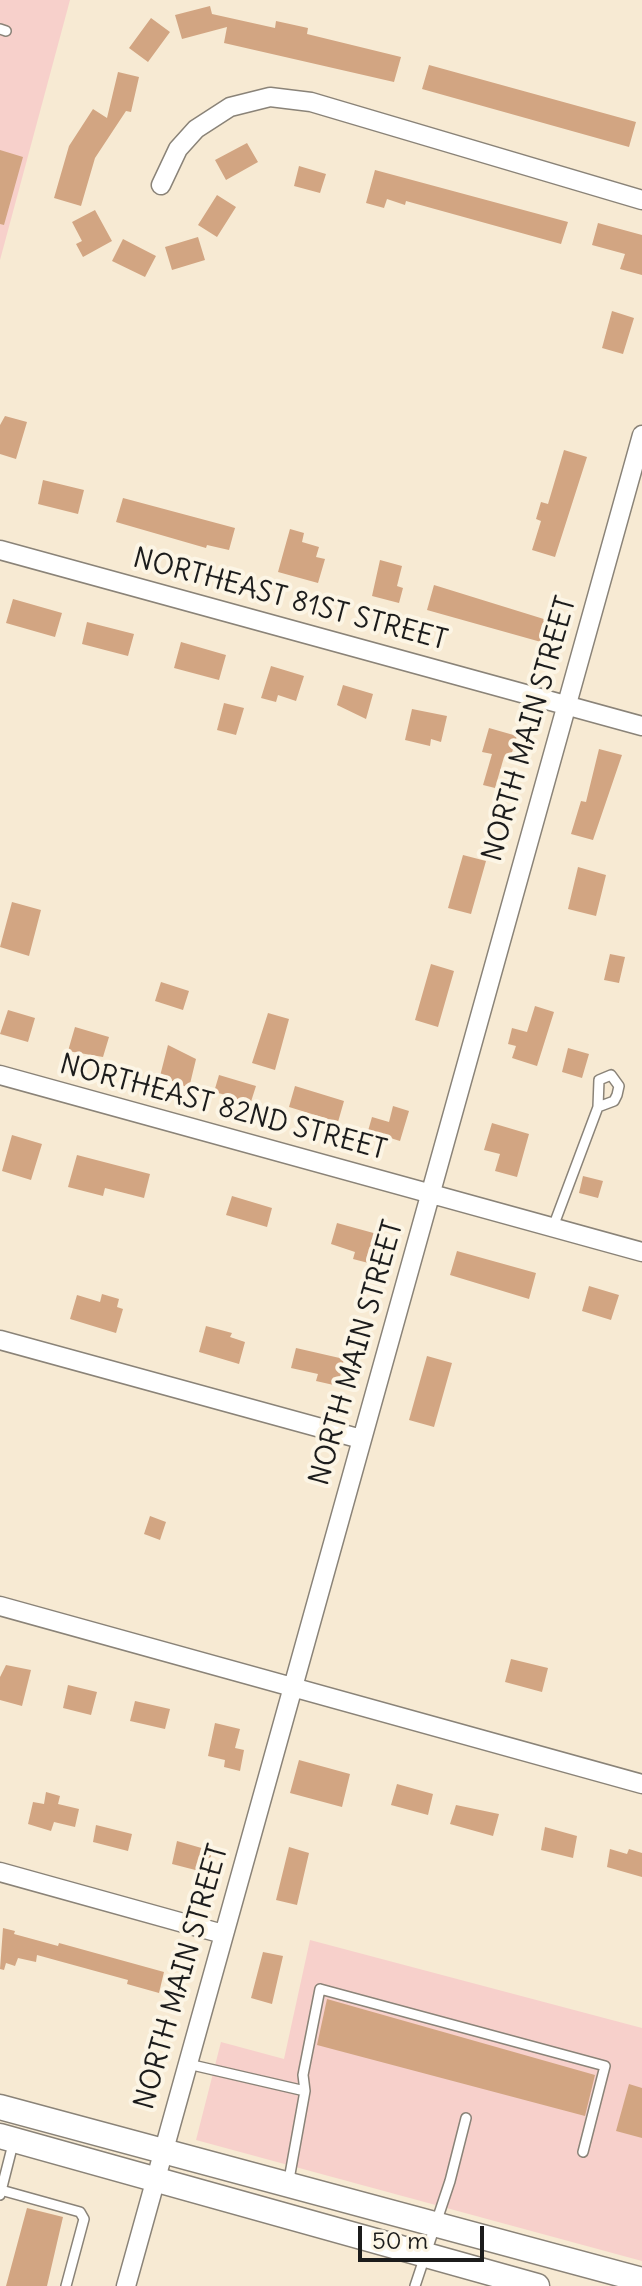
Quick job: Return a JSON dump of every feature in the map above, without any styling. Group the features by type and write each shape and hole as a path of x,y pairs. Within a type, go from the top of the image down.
{"main road":[{"path":"0,2107 642,2280"},
{"path":"7,2138 537,2286"}],"street":[{"path":"161,185 170,161 196,129 230,107 270,97 311,102 642,200"},
{"name":"NORTH MAIN STREET","path":"126,2286 642,435"},
{"name":"NORTHEAST 81ST STREET","path":"0,550 642,726"},
{"name":"NORTHEAST 82ND STREET","path":"0,1075 642,1252"},
{"path":"0,1340 361,1439"},
{"path":"0,1606 642,1784"},
{"path":"0,1872 223,1934"}],"lane":[{"path":"553,1227 598,1107"},
{"path":"288,2185 305,2091 303,2075 320,1989 605,2066 583,2152"},
{"path":"187,2063 305,2091"},
{"path":"415,2286 423,2254 450,2181 466,2118"},
{"path":"7,2138 1,2193 80,2212 84,2219 66,2286"}],"shaded area":[{"path":"0,0 70,0 0,260"},
{"path":"310,1940 642,2028 642,2261 196,2140 221,2042 284,2059"}],"building":[{"path":"210,6 212,14 275,28 276,21 308,28 307,34 401,57 394,82 224,43 227,27 182,39 175,15"},
{"path":"151,18 170,32 148,62 129,48"},
{"path":"429,65 636,122 629,147 422,89"},
{"path":"118,72 139,77 131,112 126,111 95,158 81,206 54,198 69,146 93,109 107,118"},
{"path":"247,143 258,162 226,180 215,160"},
{"path":"0,150 23,157 4,225 0,224"},
{"path":"299,166 326,174 320,193 294,186"},
{"path":"375,170 568,222 561,244 406,201 405,205 387,199 384,208 366,203"},
{"path":"217,195 236,207 217,237 198,225"},
{"path":"95,210 112,241 83,257 76,244 82,241 72,222"},
{"path":"598,223 642,235 642,275 620,269 625,254 592,245"},
{"path":"198,237 205,260 172,270 165,247"},
{"path":"123,239 156,256 145,277 112,261"},
{"path":"612,311 634,318 623,354 602,348"},
{"path":"5,416 27,422 16,459 0,454 0,425"},
{"path":"564,450 587,457 555,557 532,550 541,521 536,519 541,502 548,504"},
{"path":"43,480 84,490 78,514 38,504"},
{"path":"123,498 235,528 229,550 207,545 206,548 116,522"},
{"path":"290,529 304,533 302,542 319,547 316,557 325,559 318,583 278,572"},
{"path":"380,560 402,566 397,586 403,588 399,603 372,596"},
{"path":"434,585 547,620 541,642 427,610"},
{"path":"13,599 62,613 55,637 6,623"},
{"path":"87,622 134,634 128,656 82,644"},
{"path":"181,642 226,655 219,680 174,668"},
{"path":"271,666 304,676 296,701 278,695 276,702 261,698"},
{"path":"343,685 373,694 366,719 337,705"},
{"path":"224,703 244,708 236,735 217,730"},
{"path":"412,709 447,716 441,742 431,739 430,746 405,740"},
{"path":"489,728 517,736 510,759 504,757 495,788 483,785 492,754 482,752"},
{"path":"599,749 622,755 593,840 571,834 581,801 586,802"},
{"path":"463,855 486,861 471,914 448,908"},
{"path":"578,867 606,875 596,916 568,909"},
{"path":"12,902 41,910 29,956 0,947"},
{"path":"610,954 625,957 619,983 604,980"},
{"path":"431,964 454,971 438,1027 415,1020"},
{"path":"161,982 189,991 183,1010 155,1001"},
{"path":"535,1006 554,1012 537,1066 512,1058 516,1046 508,1044 512,1028 527,1032"},
{"path":"8,1010 35,1018 28,1042 0,1034"},
{"path":"268,1013 289,1019 275,1070 252,1063"},
{"path":"75,1027 109,1037 103,1057 68,1051"},
{"path":"168,1045 196,1059 189,1088 160,1076"},
{"path":"568,1048 589,1054 582,1078 562,1072"},
{"path":"219,1075 256,1086 248,1111 223,1103 226,1095 214,1092"},
{"path":"295,1086 344,1101 338,1122 289,1107"},
{"path":"393,1106 409,1111 400,1141 368,1131 372,1117 389,1122"},
{"path":"492,1123 529,1134 517,1177 495,1171 500,1154 484,1150"},
{"path":"12,1135 42,1144 31,1180 2,1171"},
{"path":"77,1155 150,1174 144,1198 105,1188 103,1196 68,1187"},
{"path":"583,1176 603,1181 598,1198 579,1193"},
{"path":"232,1196 272,1208 267,1227 226,1215"},
{"path":"337,1223 388,1237 380,1266 353,1259 355,1252 331,1244"},
{"path":"457,1251 536,1273 529,1299 450,1275"},
{"path":"589,1286 619,1295 611,1320 582,1311"},
{"path":"102,1294 119,1299 117,1307 123,1309 116,1333 70,1319 77,1295 100,1302"},
{"path":"206,1326 232,1333 230,1337 245,1342 239,1364 199,1352"},
{"path":"296,1348 344,1359 338,1386 316,1381 318,1374 291,1368"},
{"path":"427,1356 452,1363 434,1427 409,1420"},
{"path":"150,1516 166,1522 160,1540 144,1534"},
{"path":"511,1659 548,1668 542,1692 505,1682"},
{"path":"6,1665 31,1670 22,1706 0,1700 0,1677"},
{"path":"68,1685 97,1692 91,1715 63,1708"},
{"path":"135,1701 170,1709 165,1729 130,1721"},
{"path":"215,1723 240,1729 235,1748 244,1750 240,1771 224,1767 225,1760 208,1756"},
{"path":"299,1760 350,1774 342,1807 290,1793"},
{"path":"397,1784 433,1794 428,1815 391,1805"},
{"path":"46,1792 60,1796 58,1804 79,1809 75,1827 54,1822 51,1831 28,1824 33,1802 44,1804"},
{"path":"456,1805 499,1814 493,1836 450,1824"},
{"path":"96,1825 132,1834 128,1851 93,1842"},
{"path":"545,1827 577,1836 573,1858 541,1850"},
{"path":"177,1841 212,1851 207,1873 172,1864"},
{"path":"289,1847 309,1853 297,1905 276,1900"},
{"path":"610,1849 627,1854 629,1849 642,1853 642,1877 607,1867"},
{"path":"3,1928 15,1931 14,1934 164,1972 159,1993 127,1984 128,1980 37,1955 36,1962 18,1958 15,1966 6,1963 4,1970 0,1969"},
{"path":"263,1952 283,1956 272,2004 251,1998"},
{"path":"327,1999 595,2075 585,2116 317,2045"},
{"path":"629,2084 642,2088 642,2138 616,2131"},
{"path":"27,2208 63,2217 47,2286 6,2286"}]}
